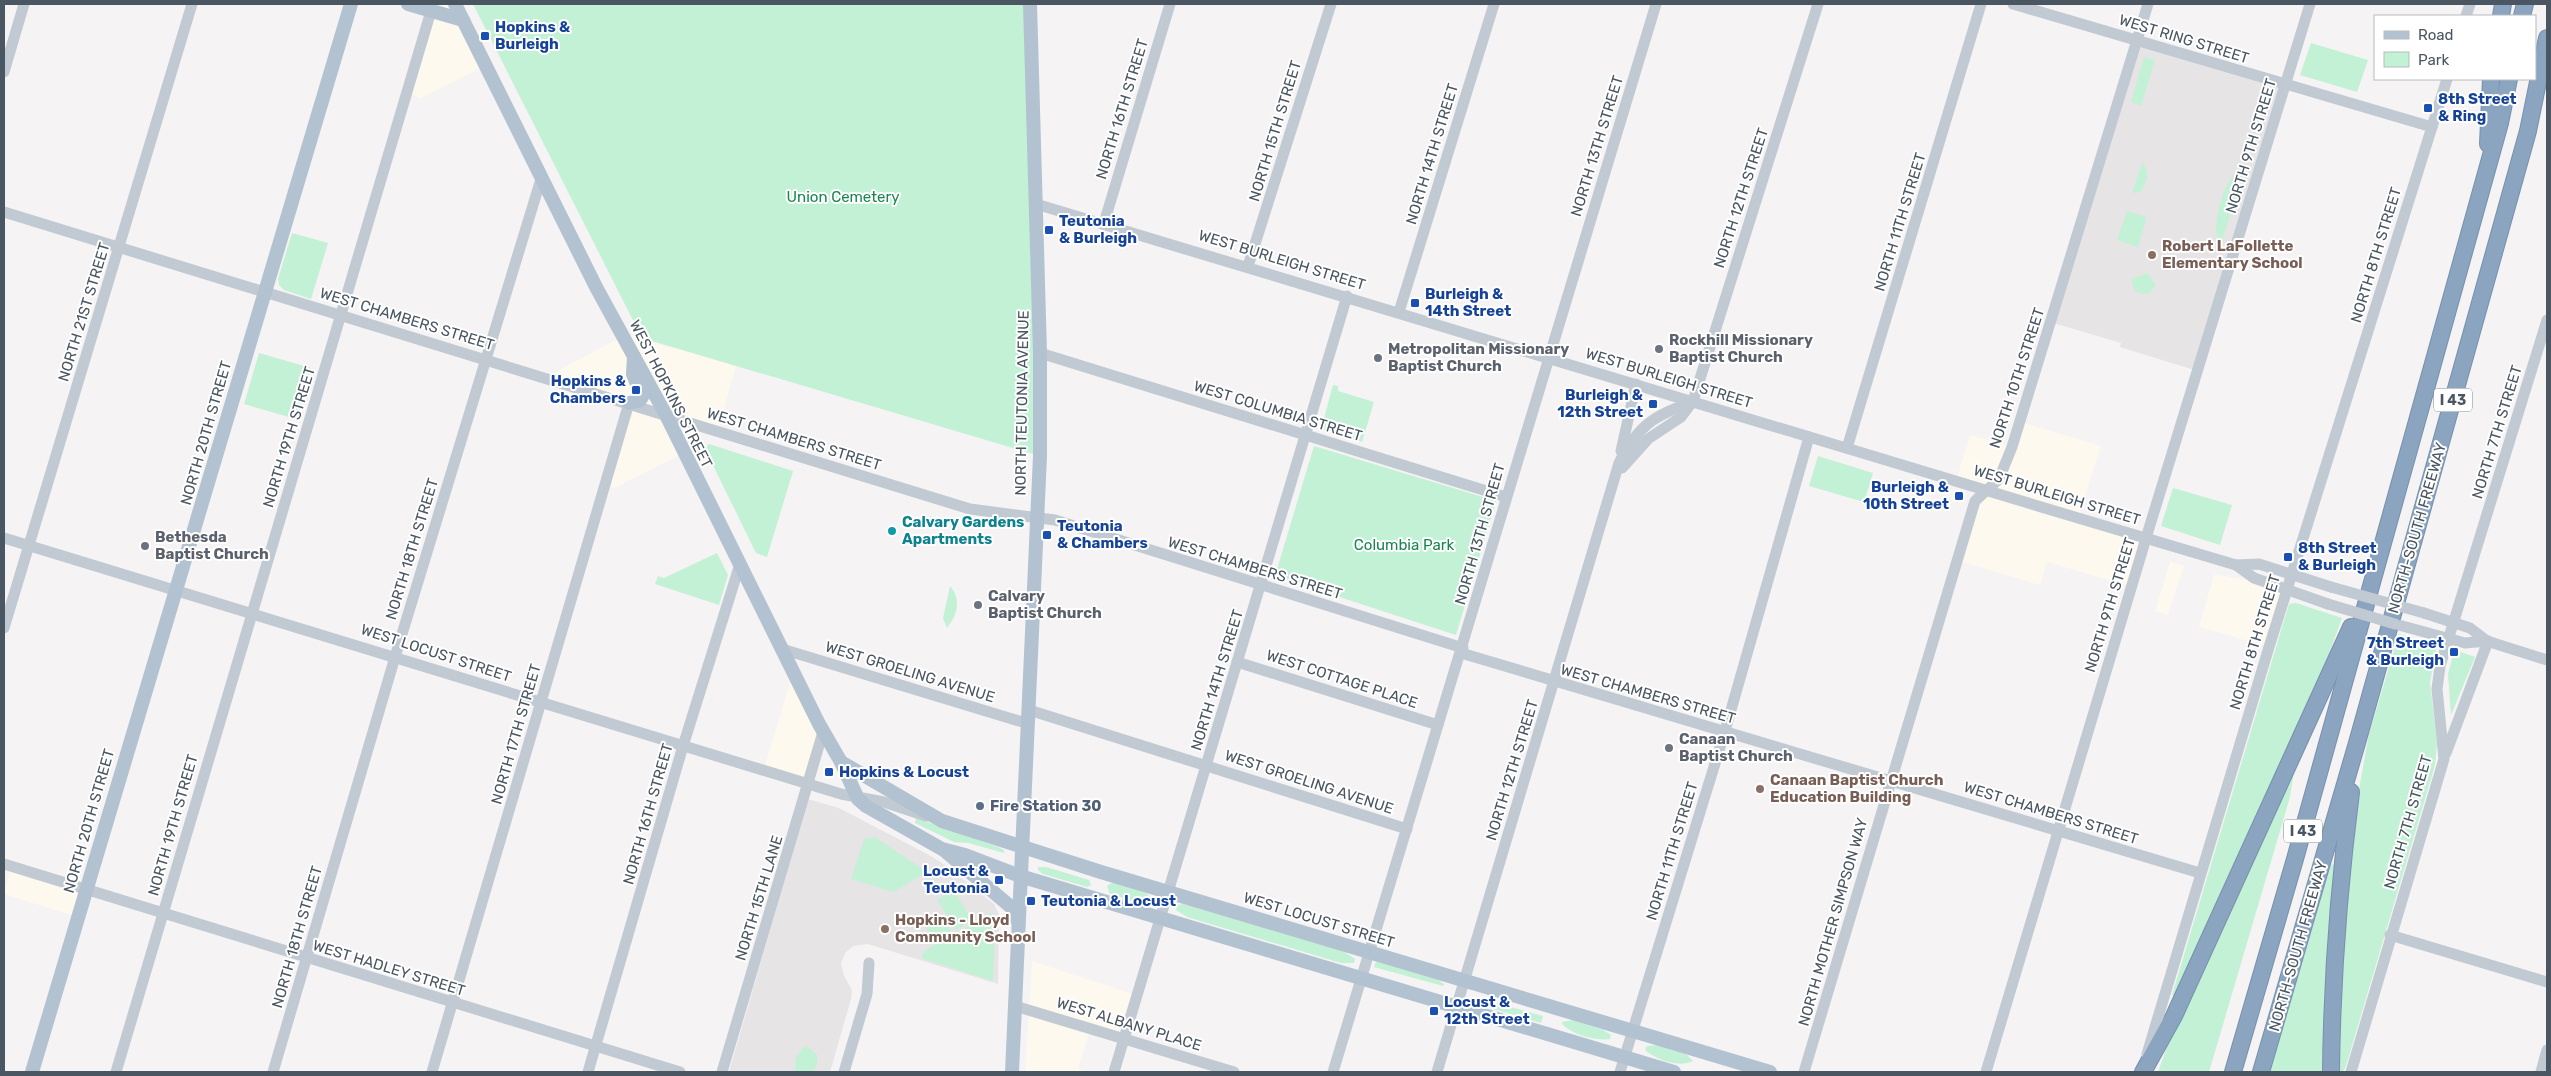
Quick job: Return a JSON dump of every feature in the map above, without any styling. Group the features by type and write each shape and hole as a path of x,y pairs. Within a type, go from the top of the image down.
{"highway":[{"name":"NORTH-SOUTH FREEWAY","path":"2260,1072 2357,743 2528,131 2547,38"},
{"path":"2487,164 2492,80"},
{"name":"NORTH-SOUTH FREEWAY","path":"2233,1072 2295,859 2487,164 2500,123 2509,80"},
{"path":"2142,1072 2174,1016 2316,700 2369,589"},
{"path":"2331,1072 2332,1002 2342,866 2357,743"}],"main road":[{"name":"NORTH 20TH STREET","path":"32,1072 174,590 351,4"},
{"path":"408,4 463,20"},
{"name":"WEST HOPKINS STREET","path":"455,4 541,179 666,415 858,799"},
{"name":"NORTH TEUTONIA AVENUE","path":"1012,1072 1021,847 1030,710 1036,517 1040,456 1040,353 1030,4"},
{"path":"629,403 639,401 642,396 633,374 634,356"},
{"path":"841,762 935,819"},
{"name":"WEST LOCUST STREET","path":"858,799 866,806 942,849 965,854 1020,876 1360,980 1457,1006 1674,1072"},
{"name":"WEST LOCUST STREET","path":"935,819 1168,892 1770,1072"},
{"path":"942,849 1011,907 1018,923"}],"street":[{"path":"4,72 24,4"},
{"name":"NORTH 21ST STREET","path":"4,628 192,4"},
{"name":"NORTH 16TH STREET","path":"1104,222 1170,4"},
{"name":"NORTH 15TH STREET","path":"1248,266 1331,4"},
{"name":"NORTH 14TH STREET","path":"1399,312 1494,4"},
{"name":"NORTH 13TH STREET","path":"1333,1072 1368,952 1462,651 1506,497 1656,4"},
{"name":"NORTH 12TH STREET","path":"1616,475 1648,439 1681,417 1693,402 1818,4"},
{"name":"NORTH 11TH STREET","path":"1847,448 1981,4"},
{"name":"WEST RING STREET","path":"2013,4 2432,127"},
{"name":"NORTH 10TH STREET","path":"1890,780 1975,501 1999,480 2012,447 2148,4"},
{"name":"NORTH 9TH STREET","path":"1986,1072 2146,538 2310,4"},
{"name":"NORTH 19TH STREET","path":"116,1072 431,11"},
{"name":"NORTH 8TH STREET","path":"2142,1072 2286,590 2447,80"},
{"name":"NORTH 18TH STREET","path":"273,1072 395,657 541,179"},
{"name":"WEST BURLEIGH STREET","path":"1036,204 1104,222 2236,565 2254,578 2328,604 2465,644 2487,641"},
{"name":"WEST CHAMBERS STREET","path":"4,212 342,314 970,509 1055,520 1261,585 1554,682 2200,873"},
{"name":"NORTH 14TH STREET","path":"1114,1072 1347,296"},
{"name":"NORTH 7TH STREET","path":"2351,1072 2390,935 2444,759 2437,679 2447,639 2547,320"},
{"name":"WEST COLUMBIA STREET","path":"1040,353 1506,497"},
{"path":"1619,462 1636,384"},
{"name":"NORTH 12TH STREET","path":"1437,1072 1619,462 1628,444 1646,424 1662,414 1693,402"},
{"name":"NORTH 17TH STREET","path":"432,1072 629,403"},
{"name":"NORTH 11TH STREET","path":"1620,1072 1724,731 1809,437"},
{"name":"WEST LOCUST STREET","path":"4,538 252,612 809,785 858,799 884,802 935,819"},
{"name":"NORTH 16TH STREET","path":"588,1072 683,746 740,564"},
{"name":"WEST BURLEIGH STREET","path":"2236,565 2259,564 2424,613 2470,628 2487,641 2547,660"},
{"path":"2444,759 2487,641"},
{"name":"WEST GROELING AVENUE","path":"782,648 1029,724"},
{"name":"WEST COTTAGE PLACE","path":"1237,662 1438,725"},
{"name":"WEST GROELING AVENUE","path":"1030,710 1407,828"},
{"name":"NORTH 15TH LANE","path":"722,1072 824,732"},
{"name":"NORTH MOTHER SIMPSON WAY","path":"1804,1072 1890,780"},
{"name":"WEST HADLEY STREET","path":"4,864 680,1072"},
{"path":"2390,935 2547,982"},
{"path":"844,1072 867,994 869,963"},
{"name":"WEST ALBANY PLACE","path":"1015,1006 1234,1072"},
{"path":"2541,1072 2547,1050"}],"shaded area":[{"path":"408,4 455,4 485,66 419,99 408,91 431,11"},
{"name":"Robert LaFollette Elementary School","path":"2137,41 2285,85 2198,371 2120,347 2121,343 2050,322"},
{"path":"621,333 736,366 718,431 666,415 684,453 613,489 606,477 629,403 558,381 559,370 623,336"},
{"path":"2020,422 2101,446 2078,518 2135,535 2138,545 2132,587 2047,562 2040,585 1957,560 1975,501 1987,491 1956,481 1970,435 2012,447"},
{"path":"2170,561 2184,566 2168,615 2155,611"},
{"path":"2214,574 2270,584 2286,590 2269,647 2199,627"},
{"path":"793,673 823,732 809,785 763,771"},
{"name":"Hopkins - Lloyd Community School","path":"808,799 839,808 929,855 945,865 994,904 999,915 998,984 868,944 853,946 845,953 841,964 844,976 852,990 830,1072 729,1072"},
{"path":"11,867 86,890 78,917 4,894"},
{"path":"1032,961 1136,995 1123,1037 1091,1028 1078,1069 1089,1072 1025,1072"}],"green space":[{"name":"Union Cemetery","path":"473,4 1030,4 1040,456 642,338"},
{"path":"2311,43 2368,60 2357,92 2300,75"},
{"path":"2144,57 2155,60 2141,106 2131,102"},
{"path":"2142,163 2147,173 2145,185 2140,192 2132,193"},
{"path":"2240,169 2243,170 2222,241 2216,234 2219,208 2229,181"},
{"path":"2127,211 2147,217 2138,247 2117,240"},
{"path":"292,233 328,243 311,299 284,290 279,285 278,279"},
{"path":"2147,273 2156,285 2149,294 2138,293 2134,289 2132,278"},
{"path":"259,353 311,368 296,419 244,404"},
{"path":"1333,385 1338,386 1338,391 1374,402 1362,442 1321,429"},
{"path":"709,444 793,471 767,557 756,553 705,449"},
{"name":"Columbia Park","path":"1314,446 1496,501 1456,635 1275,576"},
{"path":"1818,456 1873,473 1864,502 1809,486"},
{"path":"2173,488 2232,505 2220,545 2161,526"},
{"path":"717,553 728,575 719,605 655,584 658,576 664,578"},
{"path":"950,586 956,597 957,607 956,613 947,628 943,618"},
{"path":"2296,603 2342,618 2321,676 2176,996 2172,995 2289,604"},
{"path":"2399,634 2437,646 2430,682 2437,744 2435,765 2346,1066 2343,1072 2336,1072 2350,839 2369,734"},
{"path":"2458,651 2475,657 2451,715 2448,674 2453,655 2456,656"},
{"path":"2295,764 2290,797 2209,1072 2158,1072 2169,1041"},
{"path":"916,818 998,847 1004,850 1004,853 968,843 954,842 915,823"},
{"path":"875,837 927,872 893,892 851,879 864,839"},
{"path":"2331,864 2334,865 2326,978 2323,1072 2270,1072"},
{"path":"1038,867 1046,867 1089,880 1091,885 1087,887 1043,874 1038,870"},
{"path":"1113,882 1146,893 1150,897 1149,902 1136,902 1110,894 1107,886"},
{"path":"953,890 972,920 956,930 937,900"},
{"path":"1183,904 1343,951 1355,959 1354,963 1341,963 1187,917 1176,910 1177,905"},
{"path":"991,913 995,920 993,981 921,958 924,951"},
{"path":"942,916 952,933 935,943 925,926"},
{"path":"1376,961 1438,980 1444,984 1443,986 1374,967"},
{"path":"1478,998 1543,1016 1541,1023 1483,1006 1477,1002"},
{"path":"1573,1020 1603,1030 1611,1035 1610,1039 1584,1036 1562,1024 1562,1022"},
{"path":"1657,1045 1686,1054 1693,1061 1681,1064 1668,1062 1655,1057 1645,1050 1647,1046"},
{"path":"805,1046 817,1054 817,1065 813,1072 795,1072 796,1057"}],"place":[{"name":"Hopkins & Burleigh","path":"485,36"},
{"name":"8th Street & Ring","path":"2428,108"},
{"name":"Teutonia & Burleigh","path":"1049,230"},
{"name":"Robert LaFollette Elementary School","path":"2152,255"},
{"name":"Burleigh & 14th Street","path":"1415,303"},
{"name":"Rockhill Missionary Baptist Church","path":"1659,349"},
{"name":"Metropolitan Missionary Baptist Church","path":"1378,358"},
{"name":"Hopkins & Chambers","path":"636,390"},
{"name":"Burleigh & 12th Street","path":"1653,404"},
{"name":"Burleigh & 10th Street","path":"1959,496"},
{"name":"Calvary Gardens Apartments","path":"892,531"},
{"name":"Teutonia & Chambers","path":"1047,535"},
{"name":"Bethesda Baptist Church","path":"145,546"},
{"name":"8th Street & Burleigh","path":"2288,557"},
{"name":"Calvary Baptist Church","path":"978,605"},
{"name":"7th Street & Burleigh","path":"2454,652"},
{"name":"Canaan Baptist Church","path":"1669,748"},
{"name":"Hopkins & Locust","path":"829,772"},
{"name":"Canaan Baptist Church Education Building","path":"1760,789"},
{"name":"Fire Station 30","path":"980,806"},
{"name":"Locust & Teutonia","path":"999,880"},
{"name":"Teutonia & Locust","path":"1031,901"},
{"name":"Hopkins - Lloyd Community School","path":"885,929"},
{"name":"Locust & 12th Street","path":"1434,1011"}]}
